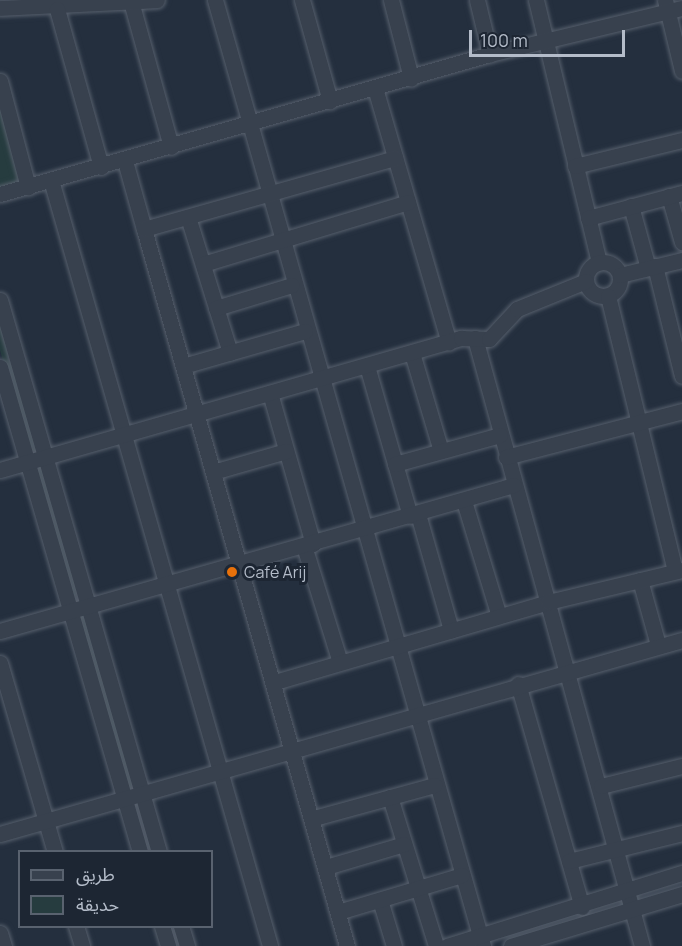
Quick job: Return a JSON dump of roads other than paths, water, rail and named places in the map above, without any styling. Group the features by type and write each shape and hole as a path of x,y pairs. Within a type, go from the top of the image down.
{"street":[{"path":"0,8 57,9 132,5 157,0"},
{"path":"215,0 279,241 481,941"},
{"path":"302,0 330,101"},
{"path":"390,0 411,78"},
{"path":"477,0 490,54"},
{"path":"0,470 449,342 493,337 523,306 586,281 599,263 536,0"},
{"path":"132,5 171,147"},
{"path":"0,194 125,161 490,54 672,7 682,71"},
{"path":"57,9 101,167"},
{"path":"0,81 28,187"},
{"path":"375,88 449,342"},
{"path":"575,166 682,140"},
{"path":"144,229 395,158"},
{"path":"125,161 314,818 347,946"},
{"path":"51,180 270,946"},
{"path":"588,218 676,194 682,242"},
{"path":"203,264 408,202"},
{"path":"631,206 652,267 682,376"},
{"path":"188,217 230,353"},
{"path":"620,275 682,260"},
{"path":"599,263 609,263 620,275"},
{"path":"586,281 593,293 608,296 617,290 620,275"},
{"path":"216,308 292,285"},
{"path":"274,682 548,602 678,571 637,422 608,296"},
{"path":"0,300 158,850"},
{"path":"183,366 305,331"},
{"path":"475,338 514,485 619,847 633,899 642,946"},
{"path":"412,353 441,451"},
{"path":"367,366 395,464 451,630"},
{"path":"0,367 139,850"},
{"path":"270,393 340,662"},
{"path":"506,456 682,411"},
{"path":"395,464 500,435"},
{"path":"213,472 286,451"},
{"path":"0,631 363,530 514,485"},
{"path":"464,501 499,616"},
{"path":"640,580 658,645"},
{"path":"0,834 415,712 682,640"},
{"path":"0,663 54,850"},
{"path":"518,684 582,906"},
{"path":"601,786 682,766"},
{"path":"314,818 435,785"},
{"path":"390,797 436,946"},
{"path":"569,861 682,833"},
{"path":"326,867 404,844"},
{"path":"511,946 633,899 682,873"},
{"path":"338,912 462,875"},
{"path":"447,946 481,941 582,906 682,894"},
{"path":"380,900 394,946"},
{"path":"76,928 82,946"},
{"path":"162,928 168,946"},
{"path":"181,928 187,946"},
{"path":"0,933 4,946"}],"place":[{"name":"Café Arij","path":"232,572"}]}
